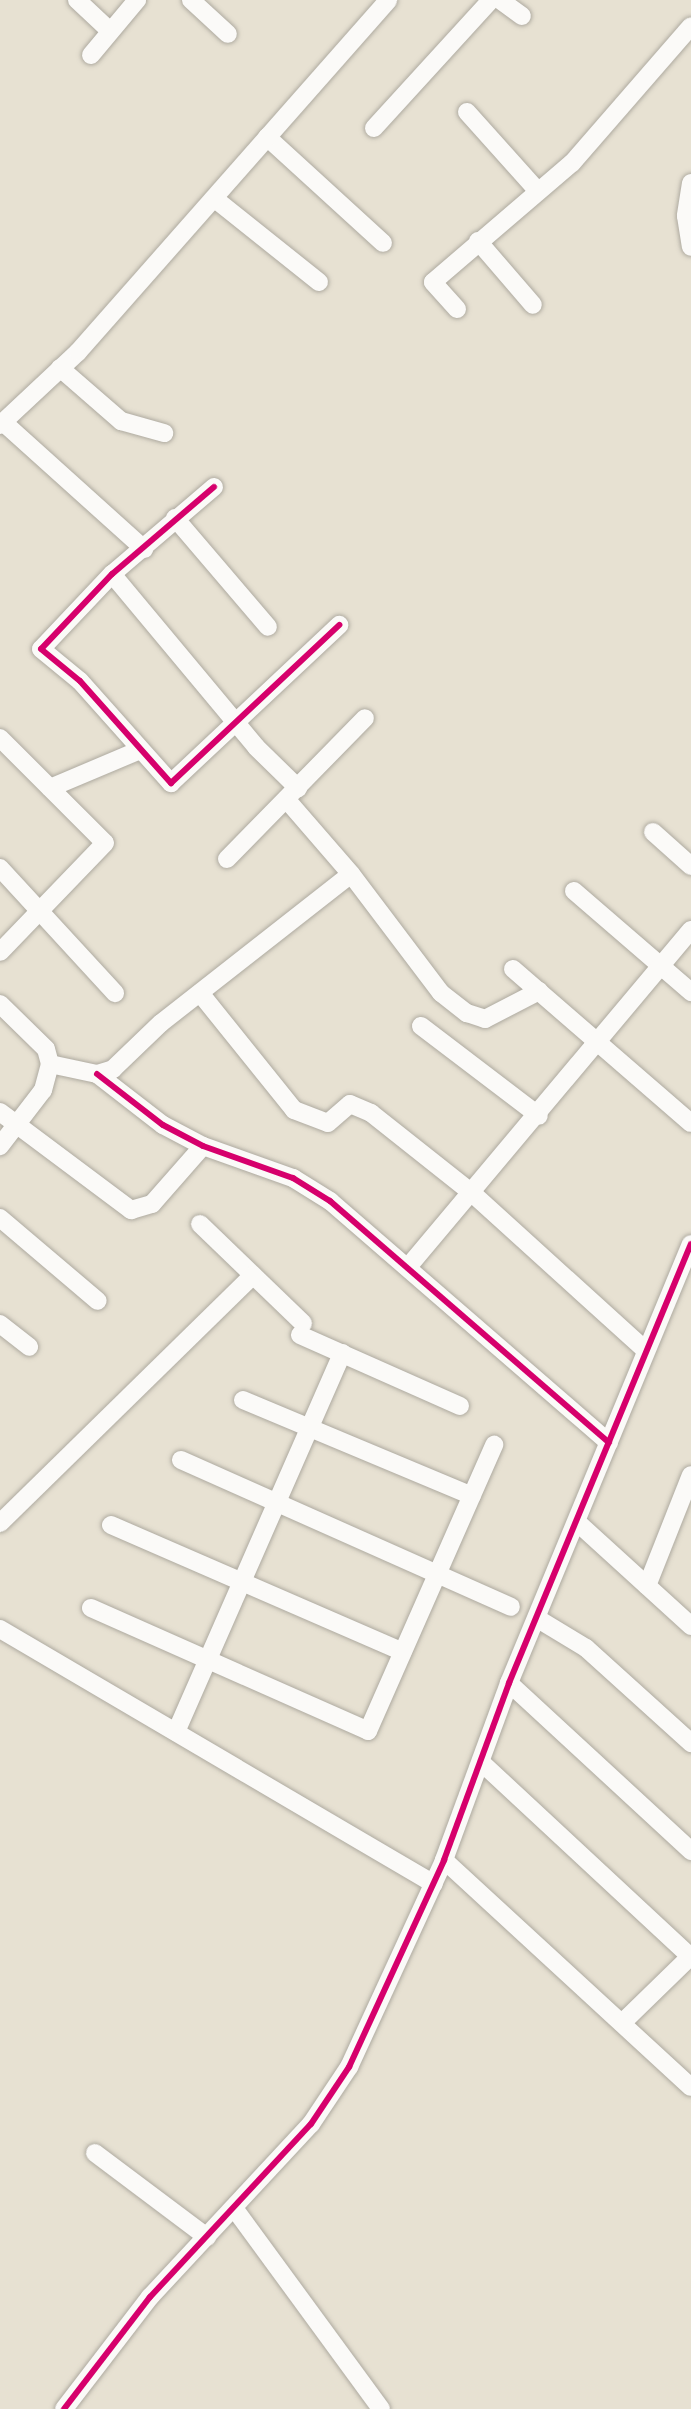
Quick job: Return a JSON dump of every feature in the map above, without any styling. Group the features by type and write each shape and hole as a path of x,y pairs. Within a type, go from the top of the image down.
{"street":[{"path":"78,0 110,31"},
{"path":"90,55 137,0"},
{"path":"191,0 228,34"},
{"path":"144,549 2,423 60,368 215,199 388,0"},
{"path":"374,128 491,0"},
{"path":"500,0 522,16"},
{"path":"457,309 433,282 478,241 572,163 691,27"},
{"path":"467,112 538,191"},
{"path":"267,137 383,243"},
{"path":"691,183 686,216 691,247"},
{"path":"215,199 319,282"},
{"path":"478,241 533,305"},
{"path":"60,368 121,422 164,433"},
{"path":"214,487 112,574 41,649 80,681 171,783 240,723 339,624"},
{"path":"175,518 268,627"},
{"path":"112,574 240,723 441,993 467,1013 485,1019 539,991"},
{"path":"227,859 365,718"},
{"path":"0,738 105,843 0,952"},
{"path":"50,788 141,750"},
{"path":"653,832 691,866"},
{"path":"0,868 115,993"},
{"path":"97,1074 113,1070 200,993 351,874"},
{"path":"574,891 691,992"},
{"path":"408,1267 539,1116 691,930"},
{"path":"513,969 691,1123"},
{"path":"200,993 294,1110 328,1123 350,1104 358,1105 472,1193 645,1350"},
{"path":"0,1004 46,1049 50,1064 43,1090 0,1146"},
{"path":"421,1026 539,1116"},
{"path":"50,1064 97,1074 164,1125 203,1146 293,1178 330,1201 609,1443"},
{"path":"0,1112 131,1210 152,1204 203,1146"},
{"path":"0,1218 98,1301"},
{"path":"200,1224 253,1275 301,1329 342,1353 460,1406"},
{"path":"64,2409 150,2297 311,2124 349,2067 444,1860 510,1683 578,1523 645,1350 691,1244"},
{"path":"0,1523 253,1275"},
{"path":"0,1324 29,1347"},
{"path":"176,1732 342,1353"},
{"path":"243,1400 472,1496"},
{"path":"91,1608 207,1662 368,1731 494,1445"},
{"path":"181,1460 438,1572 511,1607"},
{"path":"647,1586 683,1516 691,1474"},
{"path":"578,1523 691,1626"},
{"path":"111,1525 403,1652"},
{"path":"538,1619 586,1648 691,1743"},
{"path":"0,1629 434,1884"},
{"path":"510,1683 691,1851"},
{"path":"482,1763 691,1956 622,2023"},
{"path":"444,1860 691,2087"},
{"path":"94,2153 207,2237"},
{"path":"234,2208 381,2409"}],"cycle path":[{"path":"214,487 112,574 41,649 80,681 171,783 339,625"},
{"path":"97,1074 163,1125 203,1146 293,1178 330,1201 609,1443"},
{"path":"64,2409 150,2297 311,2124 349,2067 444,1860 509,1683 691,1244"}]}
